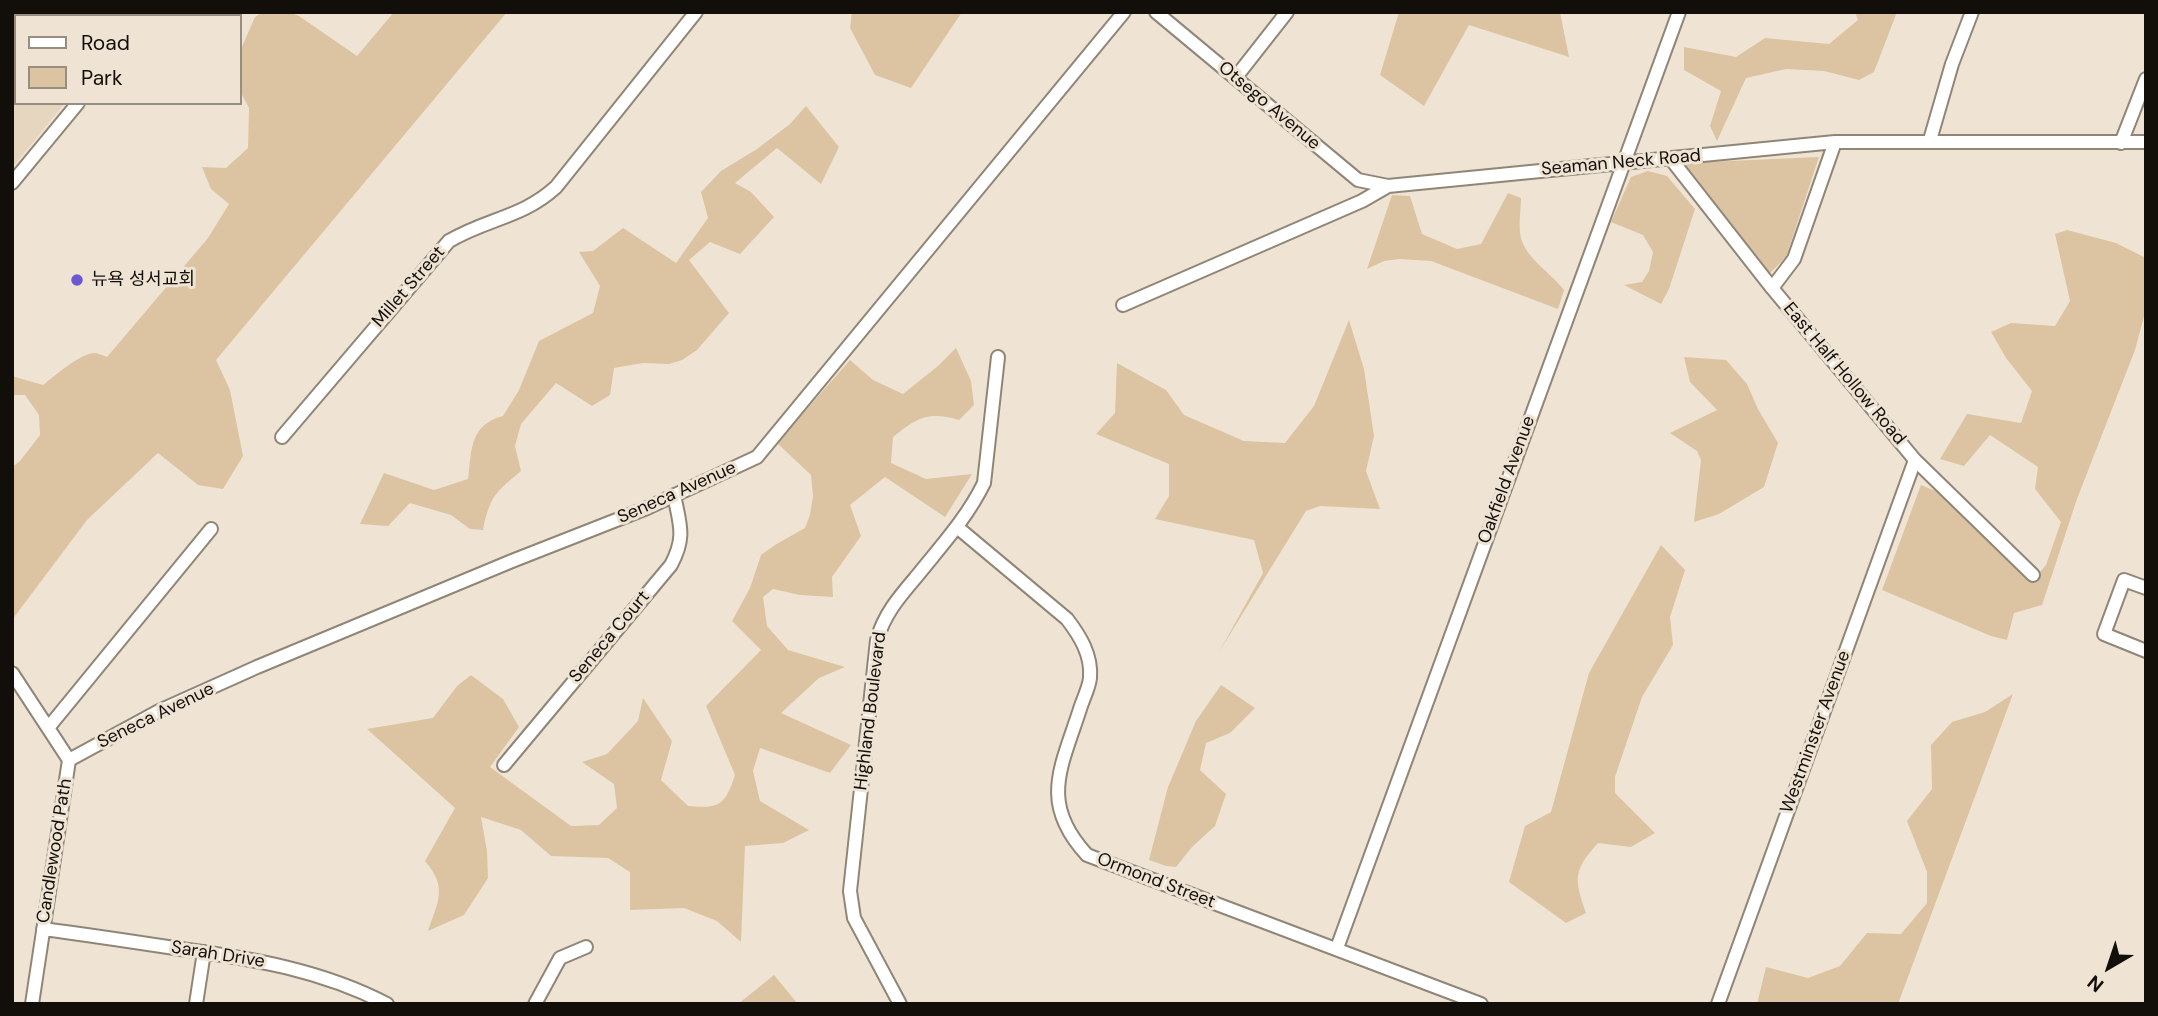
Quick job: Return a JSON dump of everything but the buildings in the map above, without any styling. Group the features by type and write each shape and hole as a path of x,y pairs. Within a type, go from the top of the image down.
{"street":[{"name":"Millet Street","path":"282,437 449,241 470,229 528,209 556,187 696,12"},
{"name":"Seneca Avenue","path":"69,760 159,711 257,667 674,495 757,457 1124,12"},
{"name":"Otsego Avenue","path":"1156,12 1358,180 1388,186"},
{"path":"1236,78 1287,12"},
{"name":"Oakfield Avenue","path":"1337,948 1679,12"},
{"path":"1930,140 1952,64 1972,12"},
{"path":"2121,143 2146,79"},
{"path":"12,183 76,105"},
{"path":"1772,288 1794,259 1835,142"},
{"name":"Seaman Neck Road","path":"1123,305 1362,201 1388,186 1835,142 2146,142"},
{"name":"East Half Hollow Road","path":"1671,159 1772,288 1915,460 2033,575"},
{"name":"Highland Boulevard","path":"900,1004 854,918 850,891 877,640 881,624 893,605 957,527 975,502 984,483 998,357"},
{"name":"Westminster Avenue","path":"1718,1004 1915,460"},
{"name":"Seneca Court","path":"504,765 671,565 680,547 681,530 674,495"},
{"name":"Ormond Street","path":"957,527 1067,619 1081,637 1088,659 1090,679 1058,778 1057,800 1063,821 1075,842 1087,855 1480,1004"},
{"path":"48,728 211,530"},
{"path":"2146,588 2124,580 2104,634 2146,651"},
{"name":"Candlewood Path","path":"12,673 69,760 32,1004"},
{"name":"Sarah Drive","path":"43,929 270,962 319,975 360,990 387,1004"},
{"path":"535,1004 560,958 586,947"},
{"path":"196,1004 204,952"}],"shaded area":[{"path":"12,12 50,12 52,14 14,14 14,105 63,105 12,168"}],"green space":[{"path":"263,12 289,12 357,56 394,12 507,12 216,360 230,390 243,456 223,489 198,485 158,453 87,520 12,620 12,467 40,435 39,415 25,395 12,395 12,376 43,385 83,356 96,353 107,357 208,238 229,204 211,189 202,167 226,168 248,148 249,108 242,95 242,46 255,17"},
{"path":"852,12 962,12 911,88 875,75 850,28"},
{"path":"1399,12 1560,12 1569,57 1469,25 1424,106 1380,75"},
{"path":"1855,12 1897,12 1874,72 1859,80 1824,71 1786,69 1746,78 1717,141 1710,126 1721,91 1684,70 1684,47 1736,57 1765,38 1829,44 1858,20"},
{"path":"806,106 839,147 821,184 777,148 735,183 751,192 774,217 740,254 710,242 689,260 729,313 697,350 682,360 669,364 643,363 614,368 610,395 592,406 556,383 521,424 515,446 521,471 491,502 483,530 470,529 451,515 410,503 388,526 360,524 384,473 434,490 468,479 472,449 478,432 492,420 503,416 519,390 539,341 593,313 600,286 579,252 593,251 623,228 676,263 708,218 701,192 721,171 790,124"},
{"path":"1819,157 1786,257 1770,273 1684,163"},
{"path":"1648,171 1667,176 1695,209 1669,289 1661,304 1624,285 1642,282 1649,271 1653,252 1643,235 1611,222 1631,177"},
{"path":"1508,193 1521,198 1521,238 1528,252 1564,290 1558,309 1431,261 1399,259 1384,261 1367,269 1392,195 1410,196 1422,234 1457,249 1481,244"},
{"path":"2067,230 2116,243 2146,258 2146,309 2135,350 2077,499 2042,605 2014,613 2007,640 1991,636 1882,590 1921,485 1938,492 2034,579 2046,565 2061,522 2035,489 2038,467 1990,435 1964,466 1940,459 1967,414 2021,423 2032,391 2006,358 1991,332 2011,323 2055,326 2070,301 2055,234"},
{"path":"1349,320 1364,369 1374,436 1366,471 1380,509 1320,506 1306,511 1219,652 1263,573 1254,540 1155,519 1169,496 1169,464 1096,434 1115,413 1117,363 1166,390 1184,415 1244,441 1285,443 1314,406"},
{"path":"956,348 971,381 974,405 959,420 931,416 909,425 893,437 891,463 926,479 972,474 945,517 885,477 850,505 861,536 832,577 833,597 800,595 773,589 763,597 767,626 788,650 845,667 819,678 781,713 851,745 830,773 760,748 753,771 760,801 809,830 783,843 745,846 741,942 717,921 684,908 630,910 630,872 608,858 551,856 521,830 481,817 488,878 464,915 428,931 438,903 439,887 425,861 455,808 367,729 433,718 457,686 471,675 503,699 519,727 490,767 571,826 599,825 617,808 614,784 582,762 607,754 638,721 643,698 672,741 661,780 688,806 707,807 720,803 728,793 735,775 706,706 761,650 732,621 750,588 761,555 805,528 810,515 813,496 811,475 777,443 850,360 873,380 903,394"},
{"path":"1684,357 1726,360 1747,384 1778,443 1764,487 1719,514 1694,522 1701,460 1697,451 1670,433 1717,410 1690,382"},
{"path":"1661,545 1685,570 1670,617 1673,645 1642,697 1615,777 1615,793 1655,833 1631,847 1598,843 1584,861 1578,875 1579,891 1586,913 1566,923 1509,882 1525,826 1551,812 1589,673"},
{"path":"1221,685 1255,708 1230,733 1206,743 1200,770 1226,794 1215,826 1192,847 1176,867 1149,860 1168,787 1196,721"},
{"path":"2013,694 1898,1004 1757,1004 1766,967 1808,978 1840,966 1867,933 1901,934 1927,903 1927,872 1907,821 1932,789 1931,745 1952,722 1985,712"},
{"path":"774,975 798,1004 738,1004"}],"place":[{"name":"뉴욕 성서교회","path":"77,280"}]}
